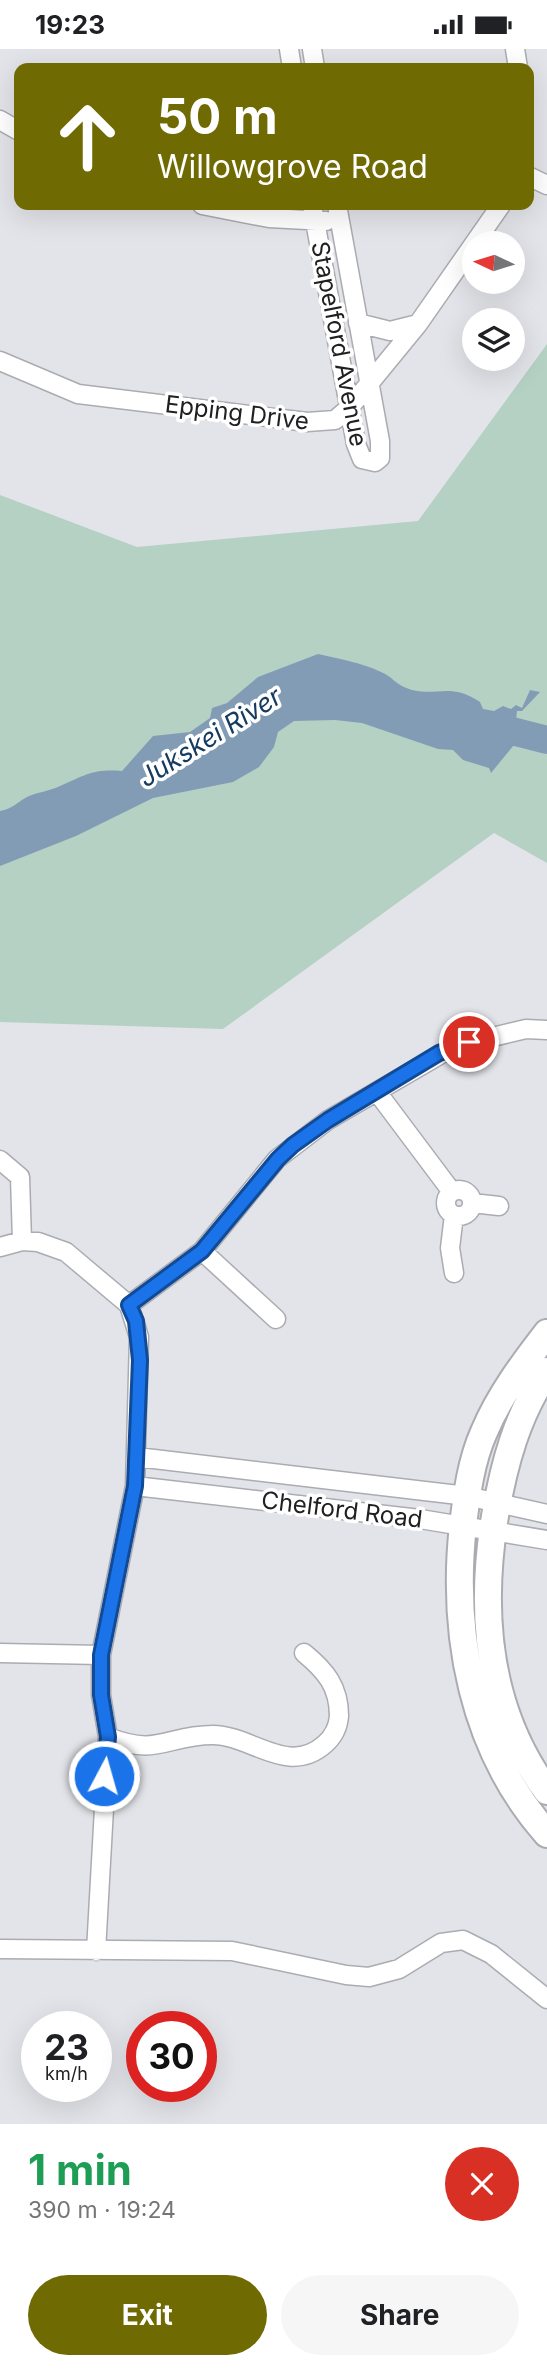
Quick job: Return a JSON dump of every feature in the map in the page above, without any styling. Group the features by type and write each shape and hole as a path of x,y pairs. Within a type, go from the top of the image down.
{"street":[{"path":"228,210 269,218 338,212"},
{"name":"Epping Drive","path":"0,361 78,394 317,422 335,420 370,384 418,324 498,210"},
{"name":"Stapelford Avenue","path":"313,213 359,453 362,459 374,462 380,458 381,450 338,212"},
{"path":"358,323 390,331 418,324"},
{"path":"129,1305 202,1251 285,1152 328,1120 455,1046 526,1029 547,1030"},
{"path":"377,1092 452,1192"},
{"path":"0,1160 20,1177 22,1241"},
{"path":"452,1192 465,1192 472,1203"},
{"path":"452,1192 446,1204 454,1215 450,1248 454,1273"},
{"path":"472,1203 499,1206"},
{"path":"454,1215 464,1215 472,1203"},
{"path":"0,1247 22,1241 53,1246 66,1252 129,1305 136,1321 140,1360 135,1486 101,1655 101,1695 108,1737 96,1951"},
{"path":"202,1251 276,1319"},
{"path":"547,1333 496,1407 477,1451 463,1528 460,1604 464,1654 472,1691 488,1740 519,1798 547,1834"},
{"path":"547,1371 525,1409 514,1435 492,1533 486,1598 491,1658 499,1693 517,1742 547,1791"},
{"name":"Chelford Road","path":"137,1457 467,1496 543,1513"},
{"name":"Chelford Road","path":"135,1486 420,1519 541,1539"},
{"path":"541,1539 543,1513"},
{"path":"0,1653 101,1655"},
{"path":"108,1737 138,1747 153,1747 200,1737 223,1736 280,1756 310,1753 333,1737 339,1721 338,1702 333,1684 323,1669 304,1653"},
{"path":"0,1949 232,1951 346,1975 369,1977 399,1969 441,1943 464,1940 491,1954 547,1999"}],"green space":[{"path":"547,344 547,863 494,833 223,1029 0,1022 0,495 137,547 418,521"}],"water":[{"path":"318,654 373,669 387,675 401,686 414,690 459,692 480,702 483,709 494,711 503,706 511,709 516,705 522,708 530,690 540,692 522,711 517,711 516,720 527,729 491,773 489,768 463,760 453,750 438,749 362,723 335,720 294,721 278,732 274,747 259,767 233,782 153,798 76,836 0,866 0,811 29,796 90,774 122,771 153,736 190,732 210,718 212,708 227,703 258,677"}],"waterway":[{"name":"Jukskei River","path":"485,724 547,740"}],"route":[{"path":"104,1776 108,1737 101,1695 101,1655 127,1540 137,1457 139,1336 129,1305 202,1251 234,1216 278,1159 293,1145 328,1120 439,1053 469,1042"}]}
